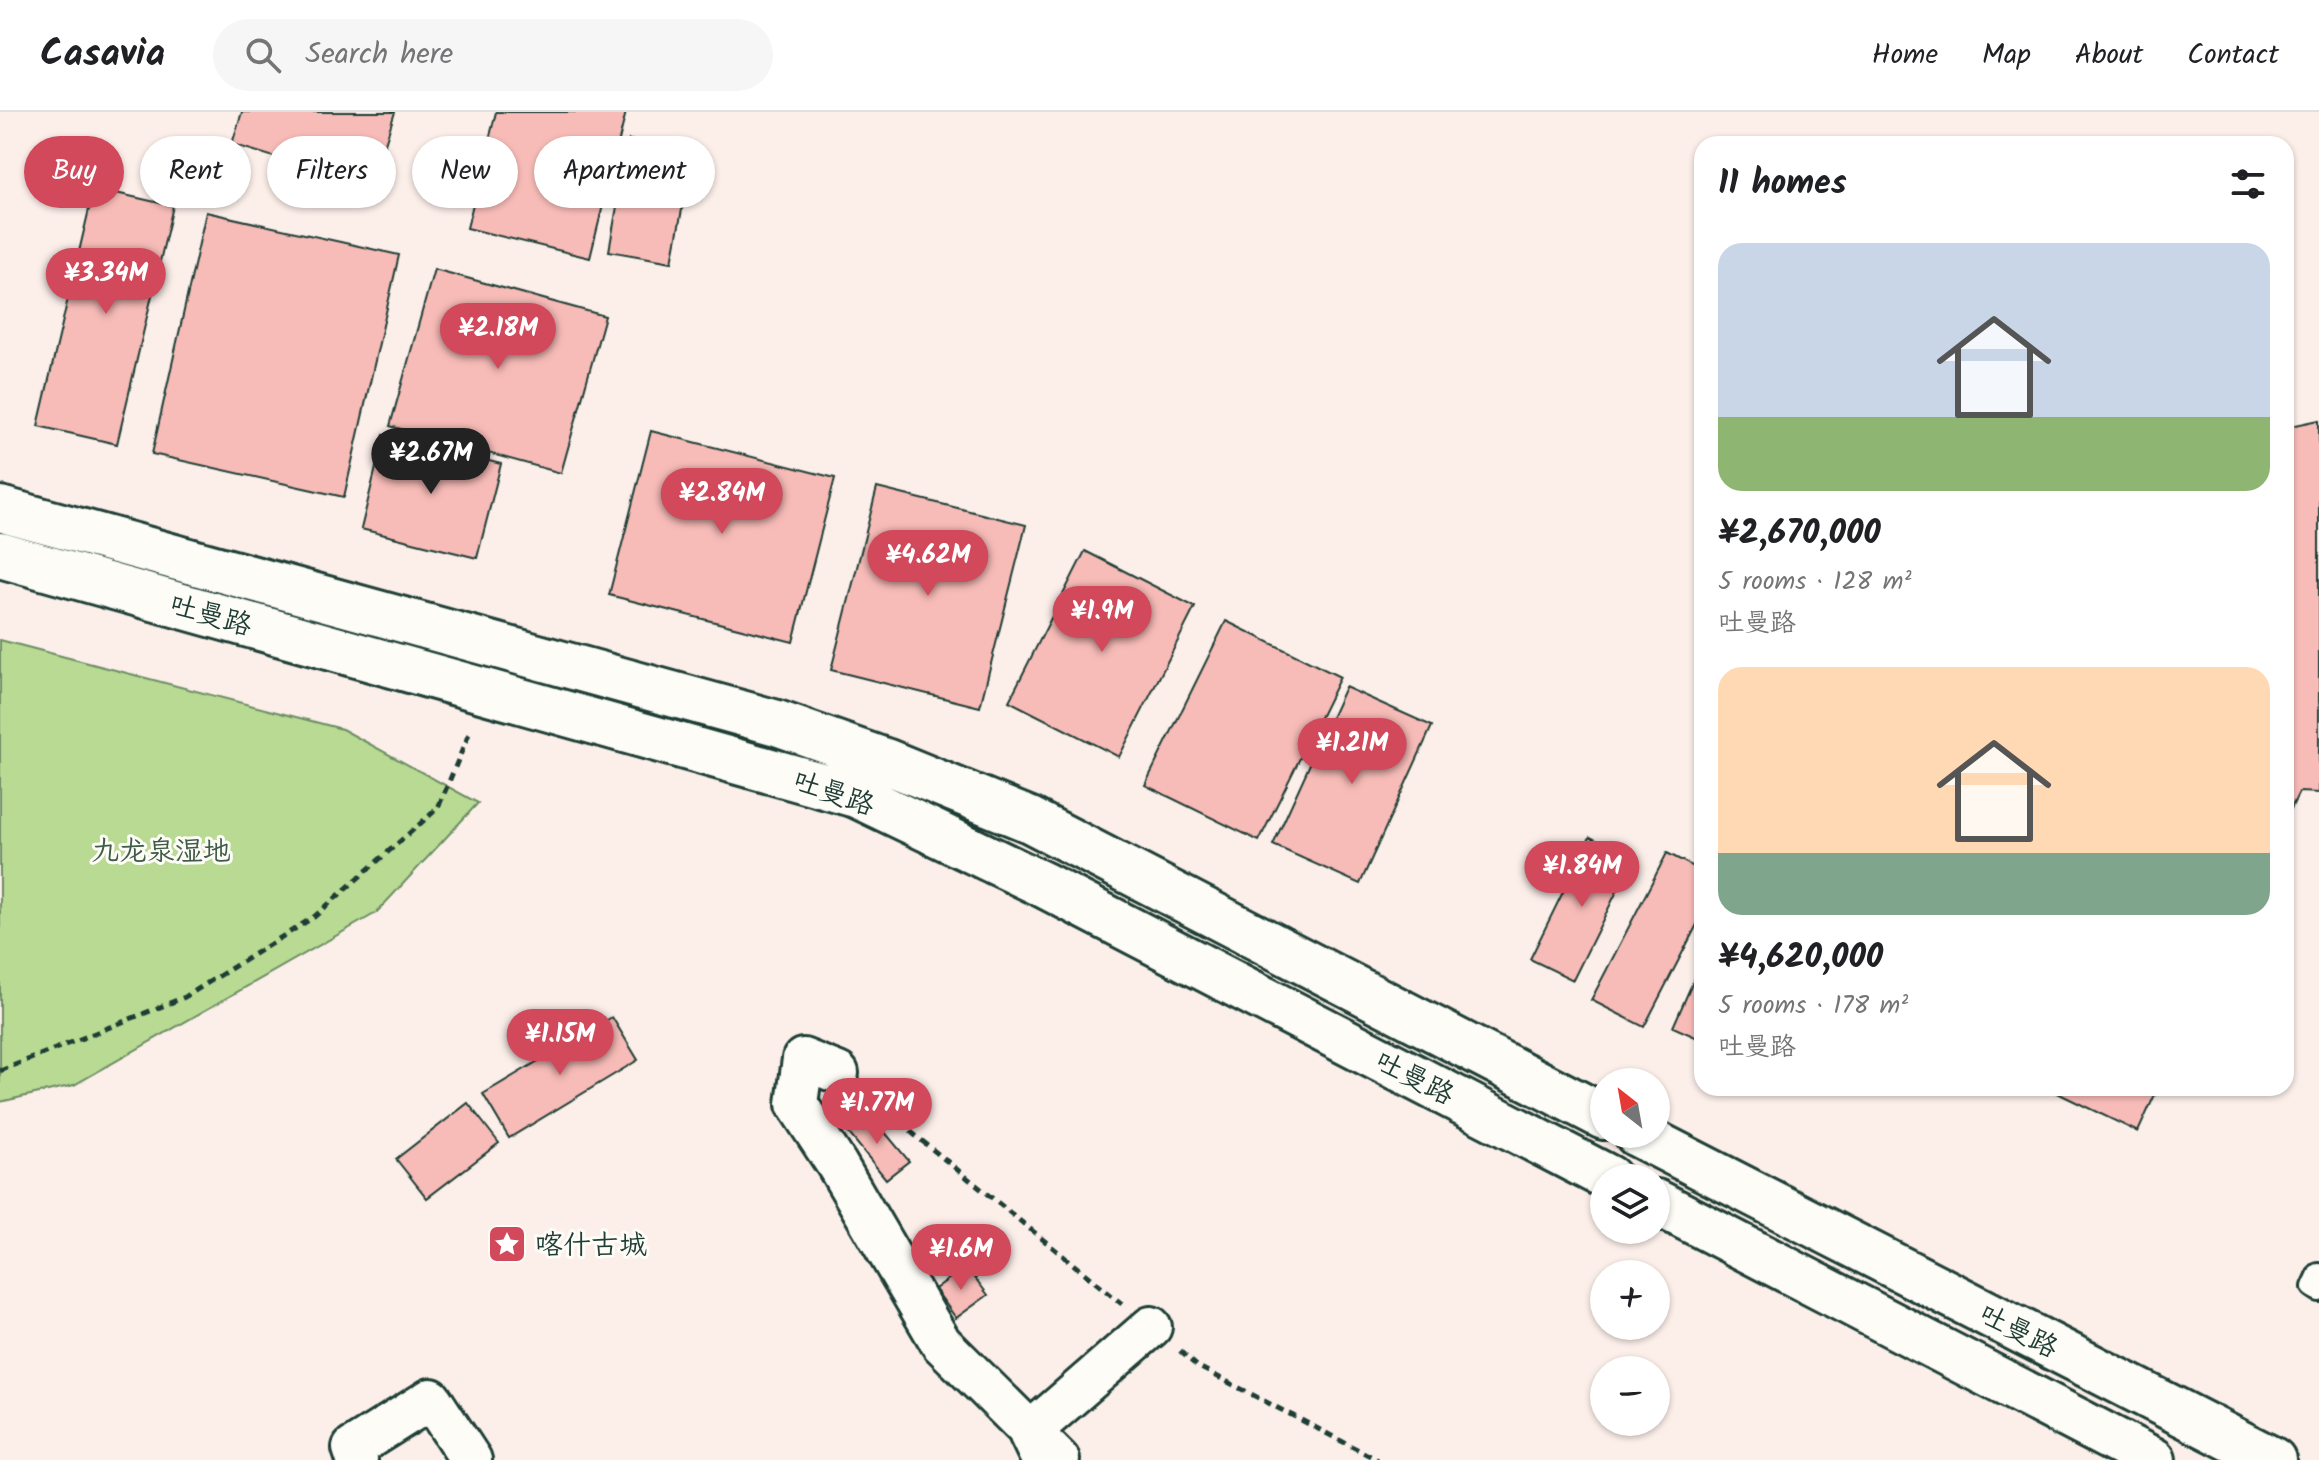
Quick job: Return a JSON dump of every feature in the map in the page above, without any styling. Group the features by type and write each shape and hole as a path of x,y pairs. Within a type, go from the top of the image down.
{"main road":[{"name":"吐曼路","path":"0,509 777,723 885,761 1030,820 1590,1110"},
{"name":"吐曼路","path":"0,555 856,795 1042,884 1590,1168"},
{"name":"吐曼路","path":"1664,1148 2273,1460"},
{"name":"吐曼路","path":"1670,1209 2153,1460"}],"street":[{"path":"838,1073 803,1059 797,1104 941,1343 1035,1446 1059,1460"},
{"path":"1035,1446 1151,1327"},
{"path":"357,1460 353,1448 431,1399 471,1460"}],"lane":[{"path":"2319,1274 2313,1287 2319,1291"}],"path":[{"path":"0,1071 185,997 314,917 438,808 487,692"},
{"path":"838,1073 1197,1366 1378,1460"}],"green space":[{"name":"九龙泉湿地","path":"0,640 342,729 478,803 376,913 74,1085 0,1102"}],"building":[{"path":"242,112 395,112 387,136 267,136 267,155 251,150 251,136 234,136"},
{"path":"496,112 626,112 620,136 534,136 534,208 602,208 590,258 467,228 472,208 518,208 518,136 490,136"},
{"path":"124,195 140,198 140,208 173,208 117,444 38,426 89,208 124,208"},
{"path":"617,208 682,208 672,262 609,251"},
{"path":"206,212 399,255 344,497 152,454"},
{"path":"434,269 605,316 561,473 390,426"},
{"path":"2319,420 2319,793 2299,792 2294,802 2294,425"},
{"path":"651,431 835,478 793,642 609,595"},
{"path":"384,435 501,464 477,558 361,529"},
{"path":"877,488 1026,525 980,707 831,670"},
{"path":"1085,551 1195,607 1119,757 1009,701"},
{"path":"1226,621 1340,677 1259,841 1145,785"},
{"path":"1345,687 1432,726 1360,884 1273,845"},
{"path":"1590,837 1633,859 1573,980 1530,959"},
{"path":"1667,853 1694,867 1694,930 1644,1027 1591,1000"},
{"path":"1694,979 1694,1036 1673,1027"},
{"path":"612,1017 638,1060 509,1138 483,1094"},
{"path":"2064,1096 2154,1096 2138,1132"},
{"path":"468,1103 499,1143 427,1198 396,1159"},
{"path":"868,1112 909,1161 886,1179 846,1130"},
{"path":"966,1266 988,1295 956,1318 935,1289"}],"place":[{"name":"喀什古城","path":"507,1244"}]}
